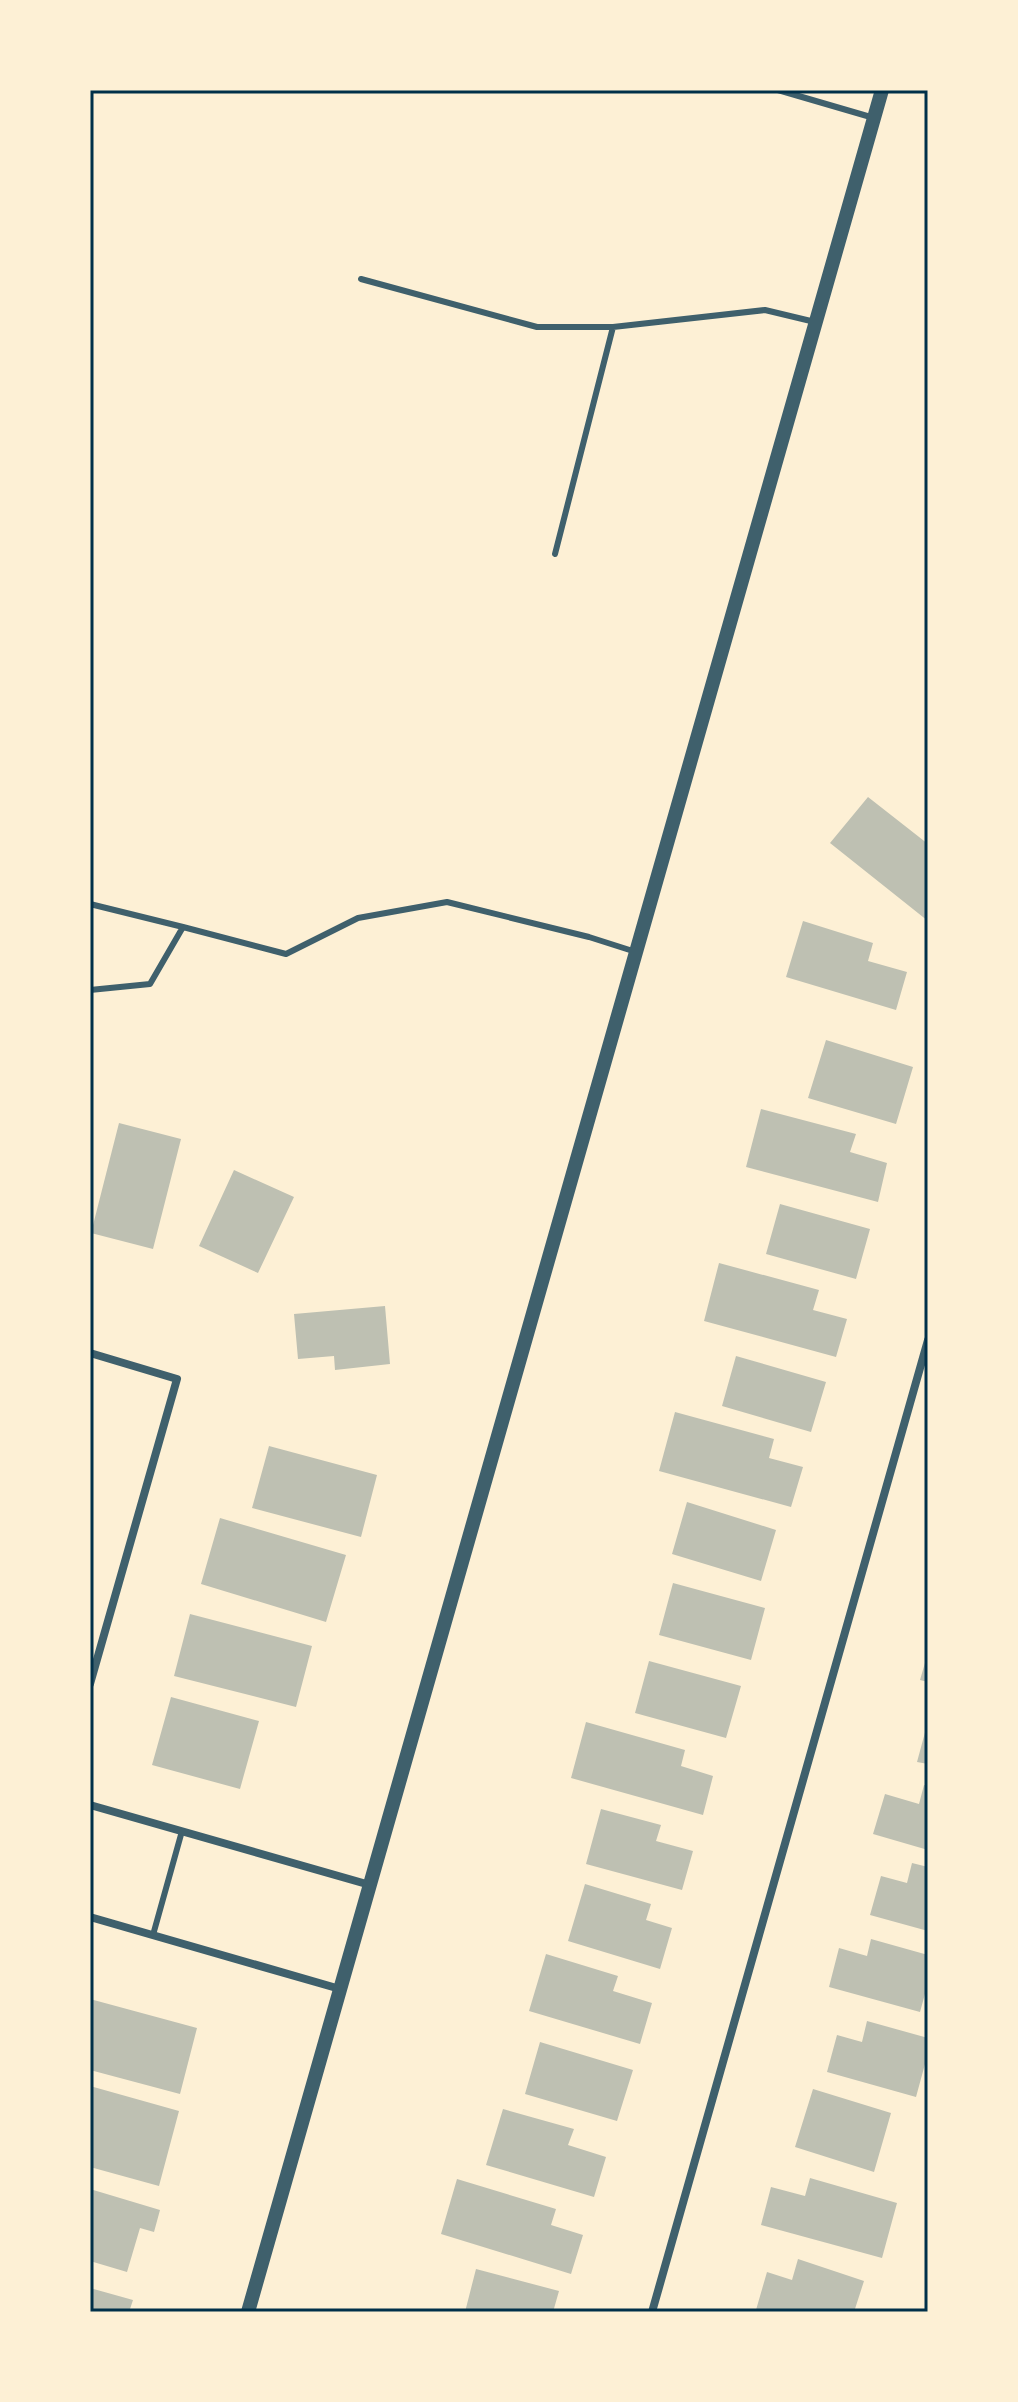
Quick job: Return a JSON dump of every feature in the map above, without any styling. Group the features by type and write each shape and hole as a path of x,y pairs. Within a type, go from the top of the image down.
{"street":[{"path":"248,2312 882,90"},
{"path":"652,2312 928,1340"},
{"path":"90,1353 177,1379 90,1684"},
{"path":"90,1805 370,1885"},
{"path":"90,1917 340,1989"}],"lane":[{"path":"778,90 874,118"},
{"path":"361,279 537,327 613,327 765,310 815,322"},
{"path":"555,554 613,327"},
{"path":"90,904 286,954 358,918 447,902 589,937 636,952"},
{"path":"90,990 150,984 183,927"},
{"path":"153,1935 182,1831"}],"building":[{"path":"868,797 928,844 928,921 830,843"},
{"path":"803,921 873,943 868,961 907,972 896,1010 786,977"},
{"path":"826,1040 913,1067 896,1124 808,1098"},
{"path":"761,1109 856,1134 850,1152 887,1163 878,1202 746,1167"},
{"path":"119,1123 181,1139 153,1249 91,1233"},
{"path":"234,1170 294,1197 258,1273 199,1246"},
{"path":"780,1204 870,1229 856,1279 766,1254"},
{"path":"719,1263 819,1290 813,1310 847,1319 836,1357 704,1321"},
{"path":"385,1306 390,1364 335,1370 334,1356 298,1359 294,1314"},
{"path":"736,1356 826,1382 811,1432 722,1406"},
{"path":"675,1412 774,1439 769,1458 803,1467 791,1507 659,1471"},
{"path":"269,1446 377,1475 361,1537 252,1508"},
{"path":"687,1502 776,1530 761,1581 672,1554"},
{"path":"220,1518 346,1555 326,1622 201,1584"},
{"path":"673,1583 765,1608 751,1660 659,1635"},
{"path":"190,1614 312,1646 296,1707 174,1676"},
{"path":"928,1656 928,1682 920,1680"},
{"path":"649,1661 741,1686 726,1738 635,1713"},
{"path":"171,1697 259,1721 240,1789 152,1765"},
{"path":"586,1722 685,1750 681,1766 713,1776 703,1815 571,1778"},
{"path":"928,1725 928,1764 917,1762"},
{"path":"924,1785 928,1786 928,1850 873,1834 885,1794 919,1804"},
{"path":"601,1809 661,1825 656,1841 693,1851 682,1890 586,1864"},
{"path":"912,1863 928,1867 928,1931 870,1915 881,1876 907,1883"},
{"path":"585,1884 651,1904 646,1920 672,1928 660,1969 568,1941"},
{"path":"871,1939 928,1955 928,1983 920,2012 829,1987 839,1948 867,1956"},
{"path":"546,1954 618,1976 613,1991 652,2003 640,2044 529,2011"},
{"path":"90,1999 197,2028 180,2094 90,2070"},
{"path":"867,2021 928,2038 928,2053 916,2097 827,2072 837,2035 862,2042"},
{"path":"540,2042 633,2070 617,2121 525,2094"},
{"path":"90,2086 179,2111 159,2186 90,2167"},
{"path":"813,2089 891,2113 874,2172 795,2147"},
{"path":"503,2109 574,2129 568,2145 606,2157 594,2197 486,2165"},
{"path":"810,2178 897,2203 882,2258 761,2225 771,2187 805,2196"},
{"path":"457,2179 556,2209 551,2225 583,2235 571,2274 441,2234"},
{"path":"90,2189 160,2210 154,2232 140,2228 127,2272 90,2261"},
{"path":"798,2259 864,2281 854,2312 756,2310 767,2272 792,2280"},
{"path":"476,2269 559,2291 553,2312 465,2312"},
{"path":"90,2288 133,2300 129,2312 90,2312"}]}
